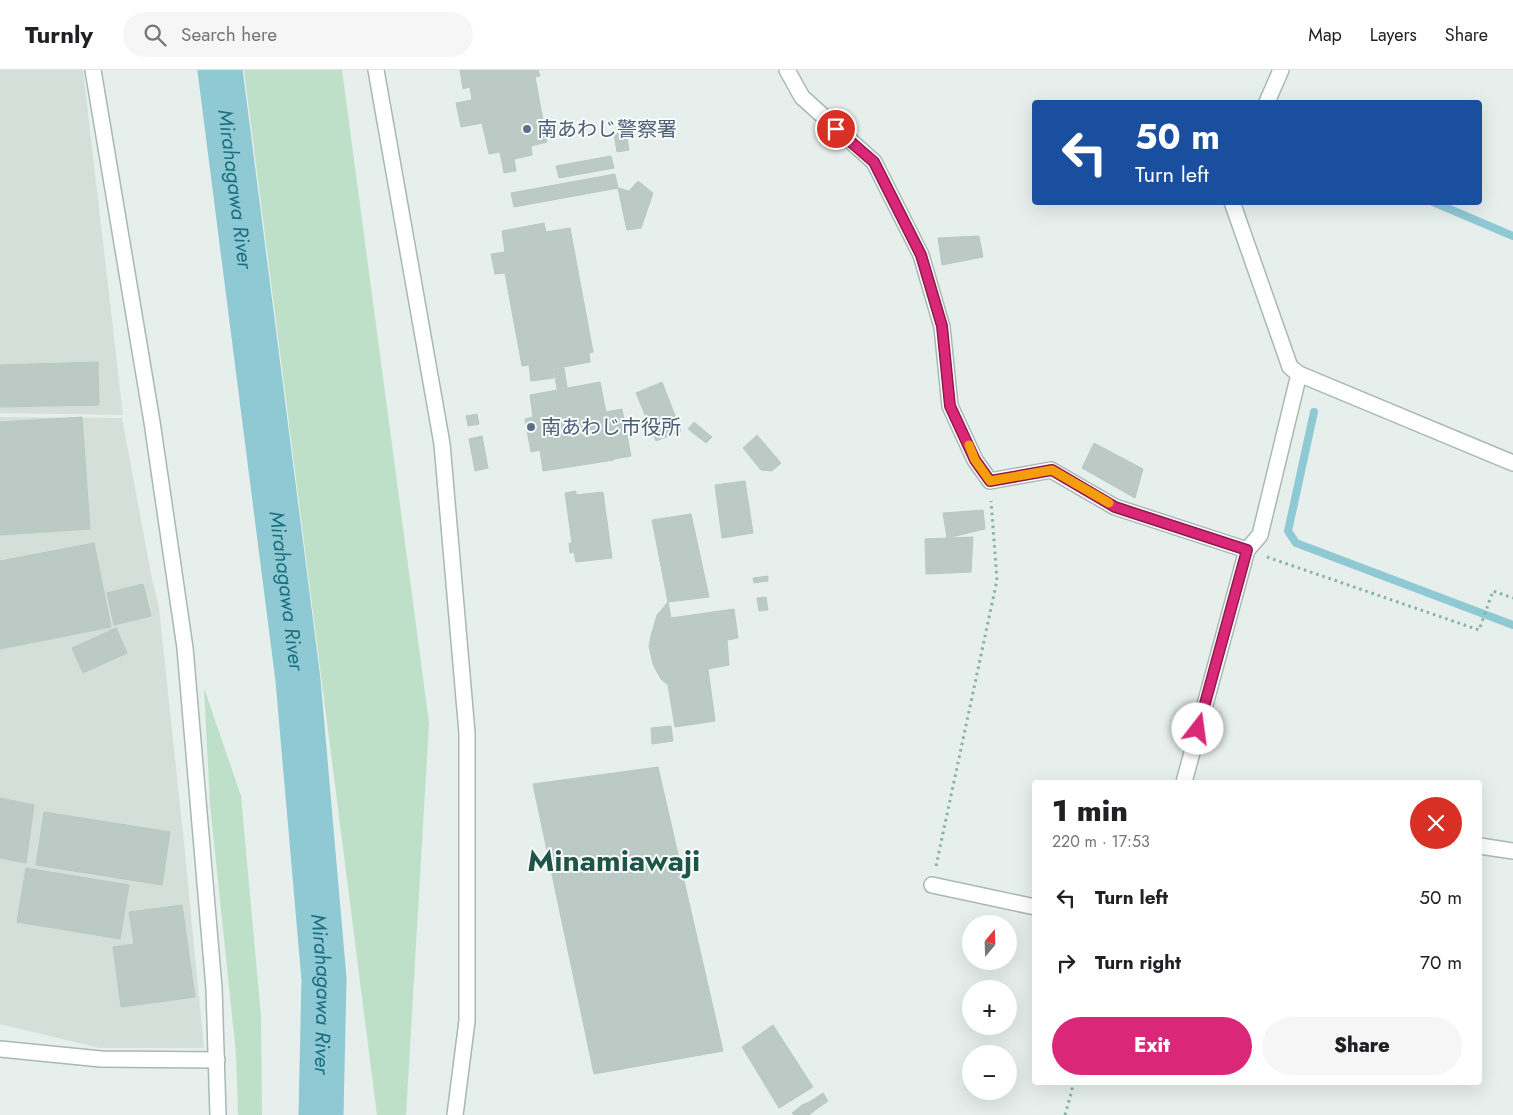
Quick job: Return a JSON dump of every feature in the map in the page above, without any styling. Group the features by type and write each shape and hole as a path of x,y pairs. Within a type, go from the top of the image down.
{"street":[{"path":"93,70 152,422 185,648 214,988 218,1115"},
{"path":"376,70 442,444 467,734 467,1022 455,1115"},
{"path":"787,70 802,97 874,162 921,255 942,326 950,406 975,460 990,481 1052,470 1115,507 1247,550"},
{"path":"1268,100 1281,70"},
{"path":"1233,205 1290,367 1299,374 1513,463"},
{"path":"1185,780 1247,550 1260,535 1299,374"},
{"path":"1482,846 1513,851"},
{"path":"932,885 1032,906"},
{"path":"0,1049 101,1059 216,1060"}],"path":[{"path":"932,885 997,580 990,481"},
{"path":"1247,550 1479,630 1493,591 1513,598"},
{"path":"1065,1115 1072,1085"}],"shaded area":[{"path":"0,70 83,70 123,415 0,413"},
{"path":"0,417 122,418 159,608 204,1048 99,1048 0,1024"}],"green space":[{"path":"244,70 342,70 429,723 406,1115 377,1115"},
{"path":"204,688 241,796 261,1016 262,1115 238,1115 236,1054 210,804"}],"building":[{"path":"460,70 538,70 540,76 535,77 547,142 531,146 532,155 514,159 516,171 504,173 500,152 489,154 482,123 461,127 456,103 472,100 470,87 463,89"},
{"path":"626,133 629,150 617,152 614,134"},
{"path":"611,156 614,168 559,178 556,166"},
{"path":"615,174 618,188 514,207 511,193"},
{"path":"638,181 653,193 641,228 627,230 618,188 629,191"},
{"path":"544,223 546,232 570,228 593,352 589,353 590,362 553,369 554,378 531,381 529,365 522,366 505,273 495,274 491,254 505,252 502,231"},
{"path":"979,236 983,257 942,265 938,238"},
{"path":"98,362 99,405 0,407 0,365"},
{"path":"564,368 567,387 557,389 554,370"},
{"path":"600,382 606,412 622,409 631,456 543,471 540,450 531,452 525,419 533,417 530,395"},
{"path":"662,382 681,431 656,441 636,393"},
{"path":"477,414 479,424 468,426 466,416"},
{"path":"82,417 90,529 0,535 0,422"},
{"path":"694,422 712,437 706,443 688,429"},
{"path":"757,435 781,463 772,471 761,470 743,448"},
{"path":"482,436 488,468 475,471 469,439"},
{"path":"1094,443 1143,469 1135,498 1082,468"},
{"path":"745,481 753,533 722,538 715,485"},
{"path":"576,491 576,495 603,492 612,558 576,562 574,552 570,553 569,543 572,543 565,493"},
{"path":"983,510 985,529 947,538 943,513"},
{"path":"691,514 709,597 668,602 652,520"},
{"path":"973,537 971,572 926,574 925,539"},
{"path":"94,543 111,627 0,649 0,561"},
{"path":"768,576 768,581 754,583 753,578"},
{"path":"143,584 151,616 114,625 107,593"},
{"path":"766,597 768,610 759,611 757,598"},
{"path":"668,602 671,618 734,609 738,638 727,640 729,665 708,669 715,721 675,727 668,685 661,679 653,664 649,646 657,615"},
{"path":"116,628 127,653 83,673 72,648"},
{"path":"671,726 673,741 652,744 651,728"},
{"path":"658,767 723,1051 594,1074 533,784"},
{"path":"0,798 34,805 26,863 0,858"},
{"path":"44,812 170,832 162,885 36,865"},
{"path":"26,868 129,885 120,939 17,922"},
{"path":"182,905 195,997 121,1007 113,947 134,944 129,912"},
{"path":"773,1025 813,1087 779,1108 742,1047"},
{"path":"823,1093 828,1101 818,1108 811,1101"},
{"path":"811,1101 818,1108 809,1115 802,1105"},
{"path":"802,1105 809,1115 794,1115 792,1113"}],"waterway":[{"name":"Mirahagawa River","path":"220,70 298,680 324,979 321,1115"},
{"path":"1440,205 1513,236"},
{"path":"1314,412 1288,531 1296,543 1513,625"}],"slow traffic":[{"path":"969,445 975,460 990,481 1052,470 1109,503"}],"place":[{"name":"南あわじ警察署","path":"527,129"},
{"name":"南あわじ市役所","path":"531,427"}],"district":[{"name":"Minamiawaji","path":"614,861"}],"route":[{"path":"836,129 874,162 921,255 942,326 950,406 975,460 990,481 1052,470 1115,507 1247,550 1198,729"}]}
